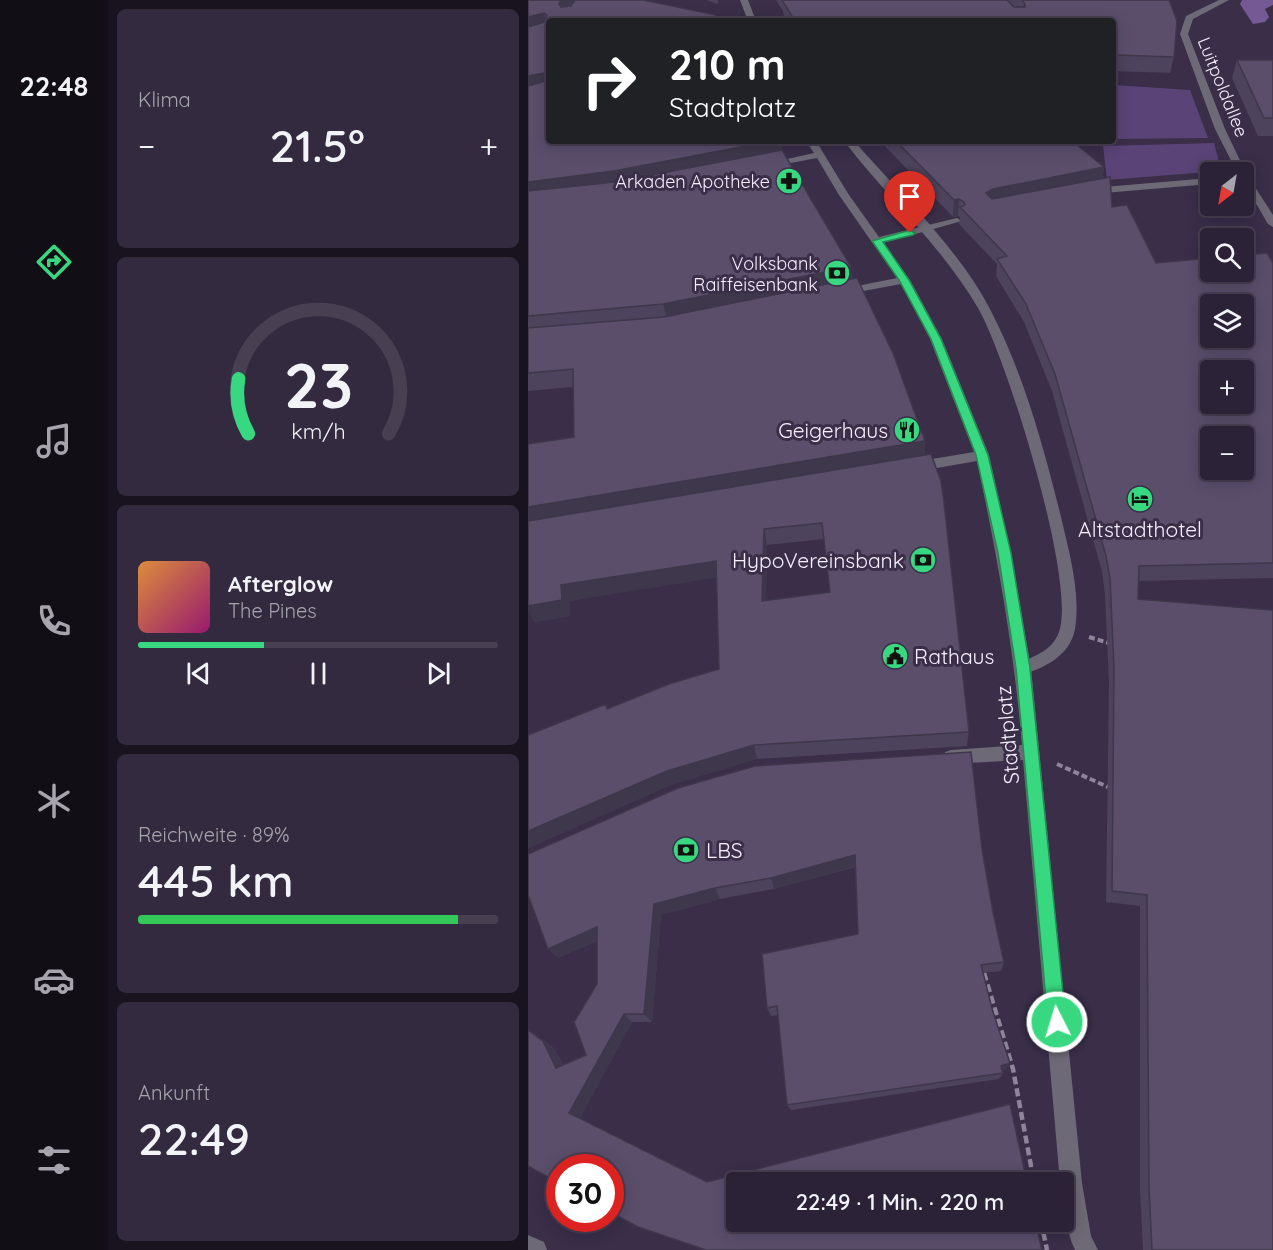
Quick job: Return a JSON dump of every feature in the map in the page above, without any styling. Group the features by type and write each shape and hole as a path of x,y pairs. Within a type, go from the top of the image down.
{"street":[{"path":"744,0 751,18"},
{"name":"Luitpoldallee","path":"1225,0 1189,18 1184,34 1201,85 1237,162"},
{"name":"Stadtplatz","path":"813,144 844,195 904,280 936,339 982,455 1004,553 1023,668 1071,1183 1081,1239 1087,1250"},
{"path":"852,144 927,229 959,270 985,310 1000,342 1042,467 1063,555 1068,595 1067,631 1054,654 1023,668"},
{"path":"762,166 819,155"},
{"path":"1080,193 1200,182"},
{"name":"Luitpoldallee","path":"1254,193 1273,224"},
{"path":"877,241 957,221"},
{"path":"829,295 904,280"},
{"path":"901,469 982,455"},
{"path":"939,758 1030,752"},
{"path":"528,1246 536,1250"}],"path":[{"path":"1030,752 1108,787"},
{"path":"984,973 1013,1068 1032,1172"},
{"path":"1043,1232 1047,1250"}],"shaded area":[{"path":"1242,0 1273,0 1273,5 1265,9 1269,17 1265,22 1253,24 1240,4"},
{"path":"1116,85 1190,90 1208,138 1116,139"},
{"path":"1214,143 1218,158 1217,162 1200,162 1200,173 1107,180 1103,146"}],"building":[{"path":"528,0 561,0 559,4 561,7 571,6 575,0 643,0 716,15 716,18 546,18 547,15 544,13 528,17"},
{"path":"782,0 1007,0 1014,7 1025,7 1022,0 1169,0 1177,21 1174,57 1116,55 1116,18 793,18"},
{"path":"546,18 546,75 544,73 528,76 528,27 545,22"},
{"path":"1237,60 1273,60 1273,118 1264,118"},
{"path":"546,81 546,144 756,144 614,171 528,182 528,86"},
{"path":"899,144 1076,144 1104,167 993,189 986,193 992,199 1110,177 1112,207 1127,205 1156,263 1200,259 1200,282 1254,282 1254,254 1267,253 1273,263 1273,563 1139,566 1138,599 1273,610 1273,1250 1152,1250 1149,1188 1147,895 1112,891 1114,668 1110,578 1106,556 1055,374 1026,304 997,259 1007,256 960,207 965,205 959,199 954,200"},
{"path":"782,150 851,267 663,304 528,316 528,191 615,182"},
{"path":"857,278 893,353 925,441 528,507 528,444 574,437 573,369 528,373 528,328 664,317"},
{"path":"931,454 941,481 944,502 969,732 754,745 667,771 528,831 528,735 606,704 607,709 669,684 719,669 716,561 561,585 562,600 528,606 528,521","holes":["822,523 830,592 762,601 764,529"]},
{"path":"971,752 982,849 1004,962 981,965 993,1012 1010,1063 1001,1066 1003,1073 787,1105 777,1006 767,1008 762,954 858,934 855,855 771,878 715,888 654,904 644,1014 624,1014 569,1113 707,1182 726,1177 726,1232 1038,1232 1042,1250 706,1250 638,1227 624,1220 624,1154 546,1154 546,1176 528,1166 528,1030 543,1041 556,1068 586,1055 574,1022 597,984 597,927 548,949 528,895 528,854 678,788 755,766"},
{"path":"1010,1104 1025,1172 746,1172"}],"place":[{"name":"Arkaden Apotheke","path":"789,181"},
{"name":"Volksbank Raiffeisenbank","path":"837,273"},
{"name":"Geigerhaus","path":"907,430"},
{"name":"Altstadthotel","path":"1140,499"},
{"name":"HypoVereinsbank","path":"923,560"},
{"name":"Rathaus","path":"895,656"},
{"name":"LBS","path":"686,850"}],"route":[{"path":"910,233 877,241 904,280 936,339 982,455 1004,553 1023,668 1057,1022"}]}
